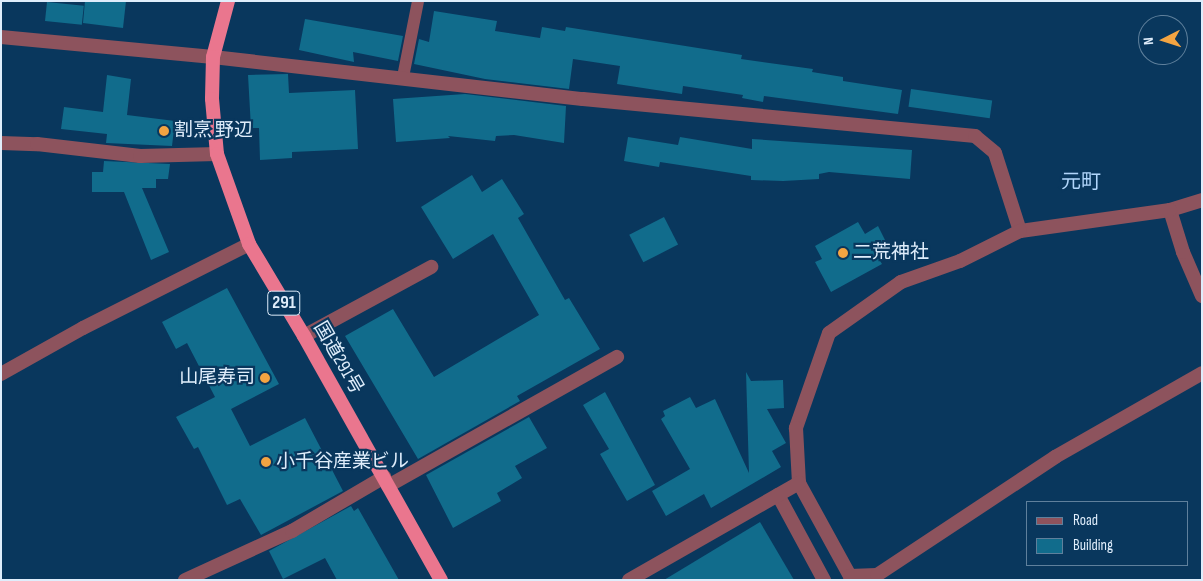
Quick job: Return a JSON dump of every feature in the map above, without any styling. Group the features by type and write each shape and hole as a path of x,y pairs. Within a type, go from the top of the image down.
{"highway":[{"name":"国道291号","path":"228,1 213,56 212,99 217,154 249,244 304,336 441,580"}],"street":[{"path":"1,37 213,56 403,77 583,100 975,136 995,153 1020,231"},
{"path":"1,142 37,144 140,156 217,154"},
{"path":"1202,200 1170,210 1020,231 960,261 901,282 829,334 796,428 799,483 850,576 877,575 1055,457 1202,373"},
{"path":"1170,210 1183,252 1202,296"},
{"path":"1,374 83,328 249,244"},
{"path":"304,336 431,266"},
{"path":"185,580 292,531 617,357"},
{"path":"629,580 799,483"},
{"path":"778,495 824,580"}],"lane":[{"path":"403,77 418,1"}],"building":[{"path":"85,1 126,1 123,28 83,23"},
{"path":"47,2 84,6 82,25 45,21"},
{"path":"434,11 497,21 495,31 540,38 542,27 565,31 566,27 742,55 741,59 813,69 812,72 843,77 843,81 902,90 898,114 764,96 763,102 742,98 743,95 683,86 682,94 617,84 620,66 573,59 569,89 485,79 414,64 419,39 429,42"},
{"path":"305,19 403,36 398,61 353,52 354,62 299,50"},
{"path":"288,74 289,93 355,90 358,149 292,152 292,158 260,160 259,128 251,128 248,75"},
{"path":"107,75 131,79 127,115 175,121 172,146 106,143 107,134 61,129 64,107 103,112"},
{"path":"911,89 992,100 990,118 908,107"},
{"path":"465,94 566,106 564,143 514,135 496,136 495,141 448,136 450,138 396,142 393,99"},
{"path":"628,137 678,145 680,137 752,149 752,139 912,150 910,179 829,172 819,174 819,179 751,180 751,176 660,162 659,167 624,161"},
{"path":"104,161 170,164 168,179 156,179 156,188 142,188 169,252 151,260 124,192 92,192 92,172 103,172"},
{"path":"472,175 482,192 502,179 524,214 518,218 565,300 569,298 600,349 517,396 520,401 418,459 345,336 393,309 434,377 539,315 493,234 453,259 421,207"},
{"path":"664,217 678,245 643,262 629,235"},
{"path":"858,222 865,234 878,226 887,244 874,251 882,264 831,292 815,262 822,259 815,246"},
{"path":"227,288 279,384 231,409 250,446 305,418 343,491 261,535 240,499 227,505 198,447 194,449 176,417 215,397 187,343 176,349 162,322"},
{"path":"746,372 751,381 783,380 784,408 767,409 786,443 772,451 781,467 711,508 704,494 666,516 652,491 690,469 661,419 665,416 663,411 690,397 696,408 715,399 749,473"},
{"path":"605,392 655,485 627,501 600,454 609,449 583,405"},
{"path":"529,417 547,448 515,466 522,478 497,493 501,501 453,528 426,475"},
{"path":"351,506 354,511 358,508 399,580 337,580 325,558 283,579 269,551"},
{"path":"760,522 794,580 664,580"}],"place":[{"name":"割烹 野辺","path":"164,131"},
{"name":"二荒神社","path":"843,253"},
{"name":"山尾寿司","path":"265,378"},
{"name":"小千谷産業ビル","path":"266,462"}],"district":[{"name":"元町","path":"1081,182"}]}
